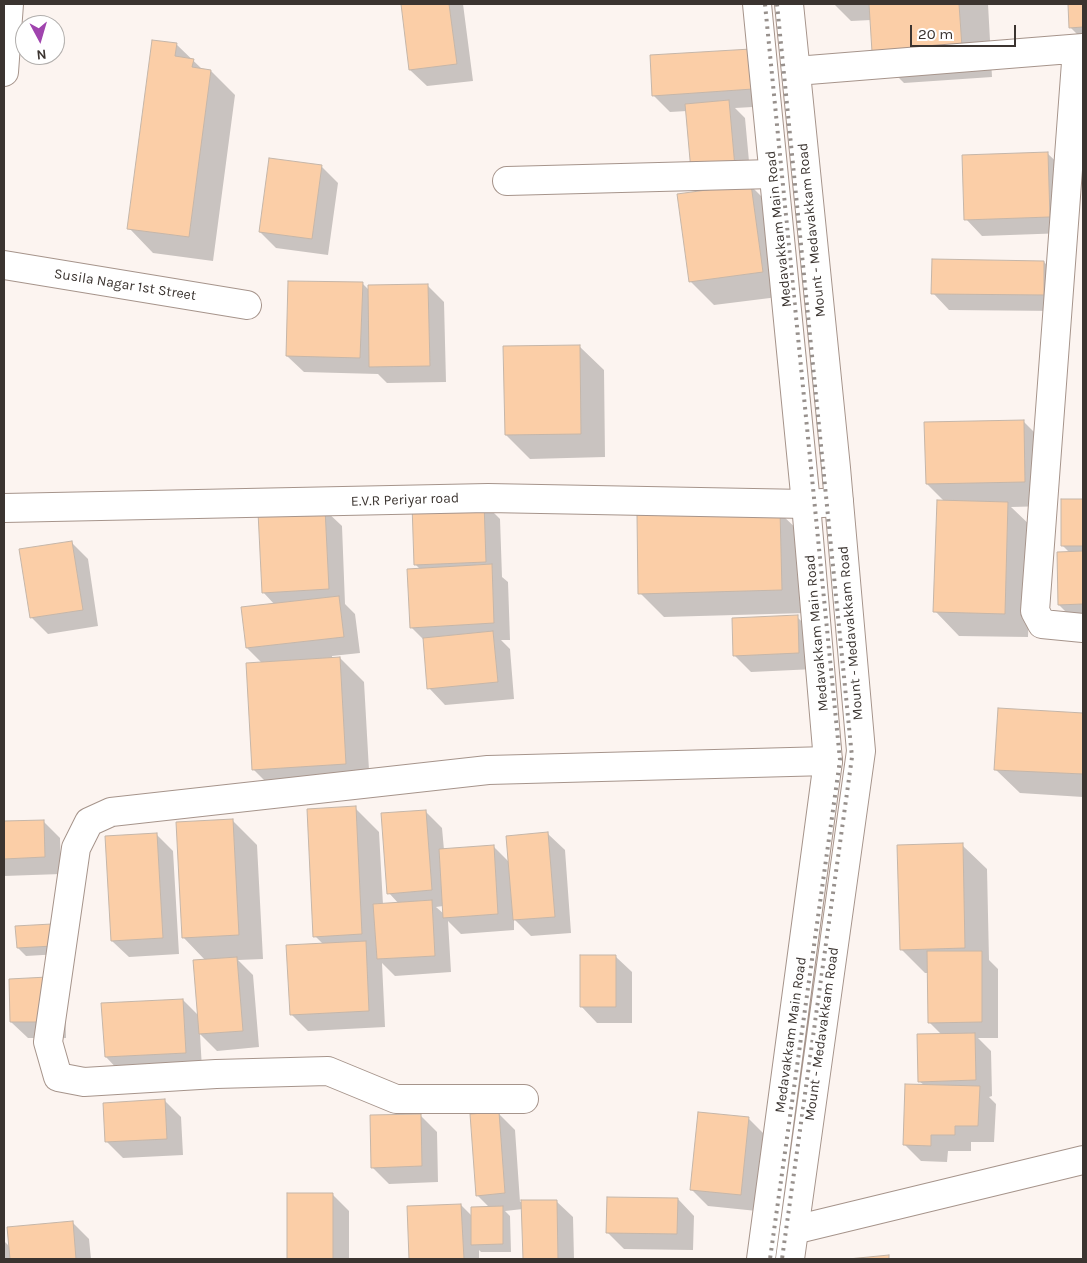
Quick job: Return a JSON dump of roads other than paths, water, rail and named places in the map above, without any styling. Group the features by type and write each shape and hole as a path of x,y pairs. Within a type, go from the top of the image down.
{"street":[{"path":"4,72 9,4"},
{"name":"Medavakkam Main Road","path":"756,4 806,504 828,762 761,1259"},
{"name":"Mount - Medavakkam Road","path":"789,4 862,752 790,1259"},
{"path":"796,71 1080,49 1035,610 1042,624 1083,628"},
{"path":"507,180 774,174"},
{"name":"Susila Nagar 1st Street","path":"4,265 247,305"},
{"name":"E.V.R Periyar road","path":"4,508 488,498 806,504 839,502"},
{"path":"524,1099 396,1099 328,1071 216,1074 84,1082 58,1077 48,1042 76,848 89,822 111,812 488,770 828,762"},
{"path":"794,1230 1083,1160"}],"railway":[{"path":"765,4 840,760 770,1259"},
{"path":"777,4 852,757 782,1259"}]}
